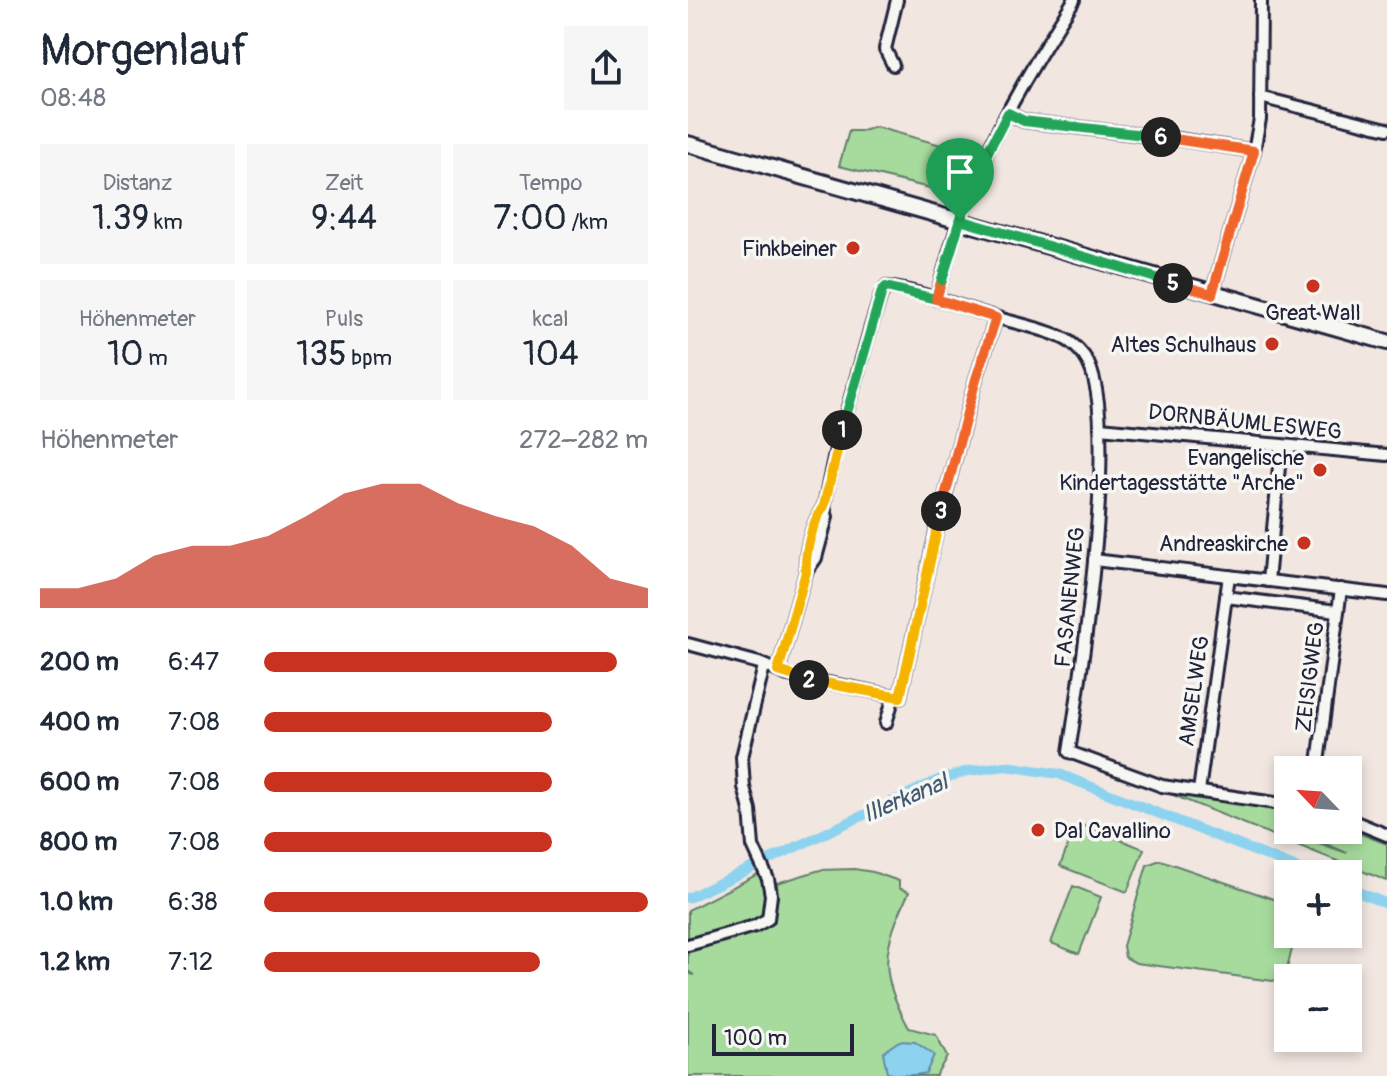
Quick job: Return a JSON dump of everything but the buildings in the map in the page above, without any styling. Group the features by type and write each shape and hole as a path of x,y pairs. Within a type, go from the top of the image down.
{"main road":[{"path":"688,144 1387,342"}],"street":[{"path":"893,65 885,49 897,0"},
{"path":"936,299 980,167 1074,0"},
{"path":"1212,294 1254,151 1260,119 1261,0"},
{"path":"1260,97 1387,129"},
{"path":"1008,113 1024,121 1254,151"},
{"name":"FASANENWEG","path":"778,671 806,572 816,558 827,517 824,506 846,411 882,291 886,287 893,288 936,299 1061,337 1079,350 1095,376 1100,428 1094,560 1069,752 1162,786 1199,791"},
{"path":"688,644 778,671 900,697 956,453 996,318"},
{"name":"DORNBÄUMLESWEG","path":"1100,428 1387,455"},
{"path":"1268,581 1281,446"},
{"path":"1094,560 1387,595"},
{"name":"AMSELWEG","path":"1199,791 1229,576"},
{"name":"ZEISIGWEG","path":"1319,756 1341,589"},
{"path":"1226,597 1337,611"},
{"path":"688,945 766,922 771,895 754,848 742,757 764,666"},
{"path":"886,723 894,696"},
{"path":"1199,791 1274,803"},
{"path":"1362,825 1387,835"}],"green space":[{"path":"876,127 970,153 942,191 839,166 849,131"},
{"path":"1168,793 1274,809 1274,836"},
{"path":"1077,823 1144,849 1127,892 1060,866"},
{"path":"1362,834 1387,844 1387,881 1362,871 1362,860 1335,860 1295,844 1322,844 1347,853 1326,844 1362,844"},
{"path":"1160,860 1274,899 1274,948 1292,948 1288,964 1274,964 1273,981 1136,963 1125,957 1123,946 1147,865"},
{"path":"854,869 899,881 899,888 909,892 889,945 888,975 909,1028 936,1035 947,1057 935,1076 688,1076 688,973 694,975 688,971 688,948 767,924 778,898 777,883 820,870"},
{"path":"762,872 767,905 756,922 688,942 688,910"},
{"path":"1073,886 1101,897 1079,954 1051,943"}],"water":[{"path":"899,1041 915,1042 934,1055 926,1073 887,1073 883,1052"}],"waterway":[{"name":"Illerkanal","path":"688,898 938,780 968,771 1006,766 1059,774 1277,860"},
{"name":"Illerkanal","path":"1362,894 1387,904"}],"place":[{"name":"Finkbeiner","path":"853,248"},
{"name":"Great Wall","path":"1313,286"},
{"name":"Altes Schulhaus","path":"1272,344"},
{"name":"Evangelische Kindertagesstätte \"Arche\"","path":"1320,470"},
{"name":"Andreaskirche","path":"1304,543"},
{"name":"Dal Cavallino","path":"1038,830"}],"route":[{"path":"960,220 936,299 893,288 886,287 882,291 846,411 824,506 817,515 805,561 806,572 778,671 788,675 900,697 956,453 996,318 936,299 950,251 960,220 1212,294 1254,151 1024,121 1008,113 980,167 960,220"}]}
